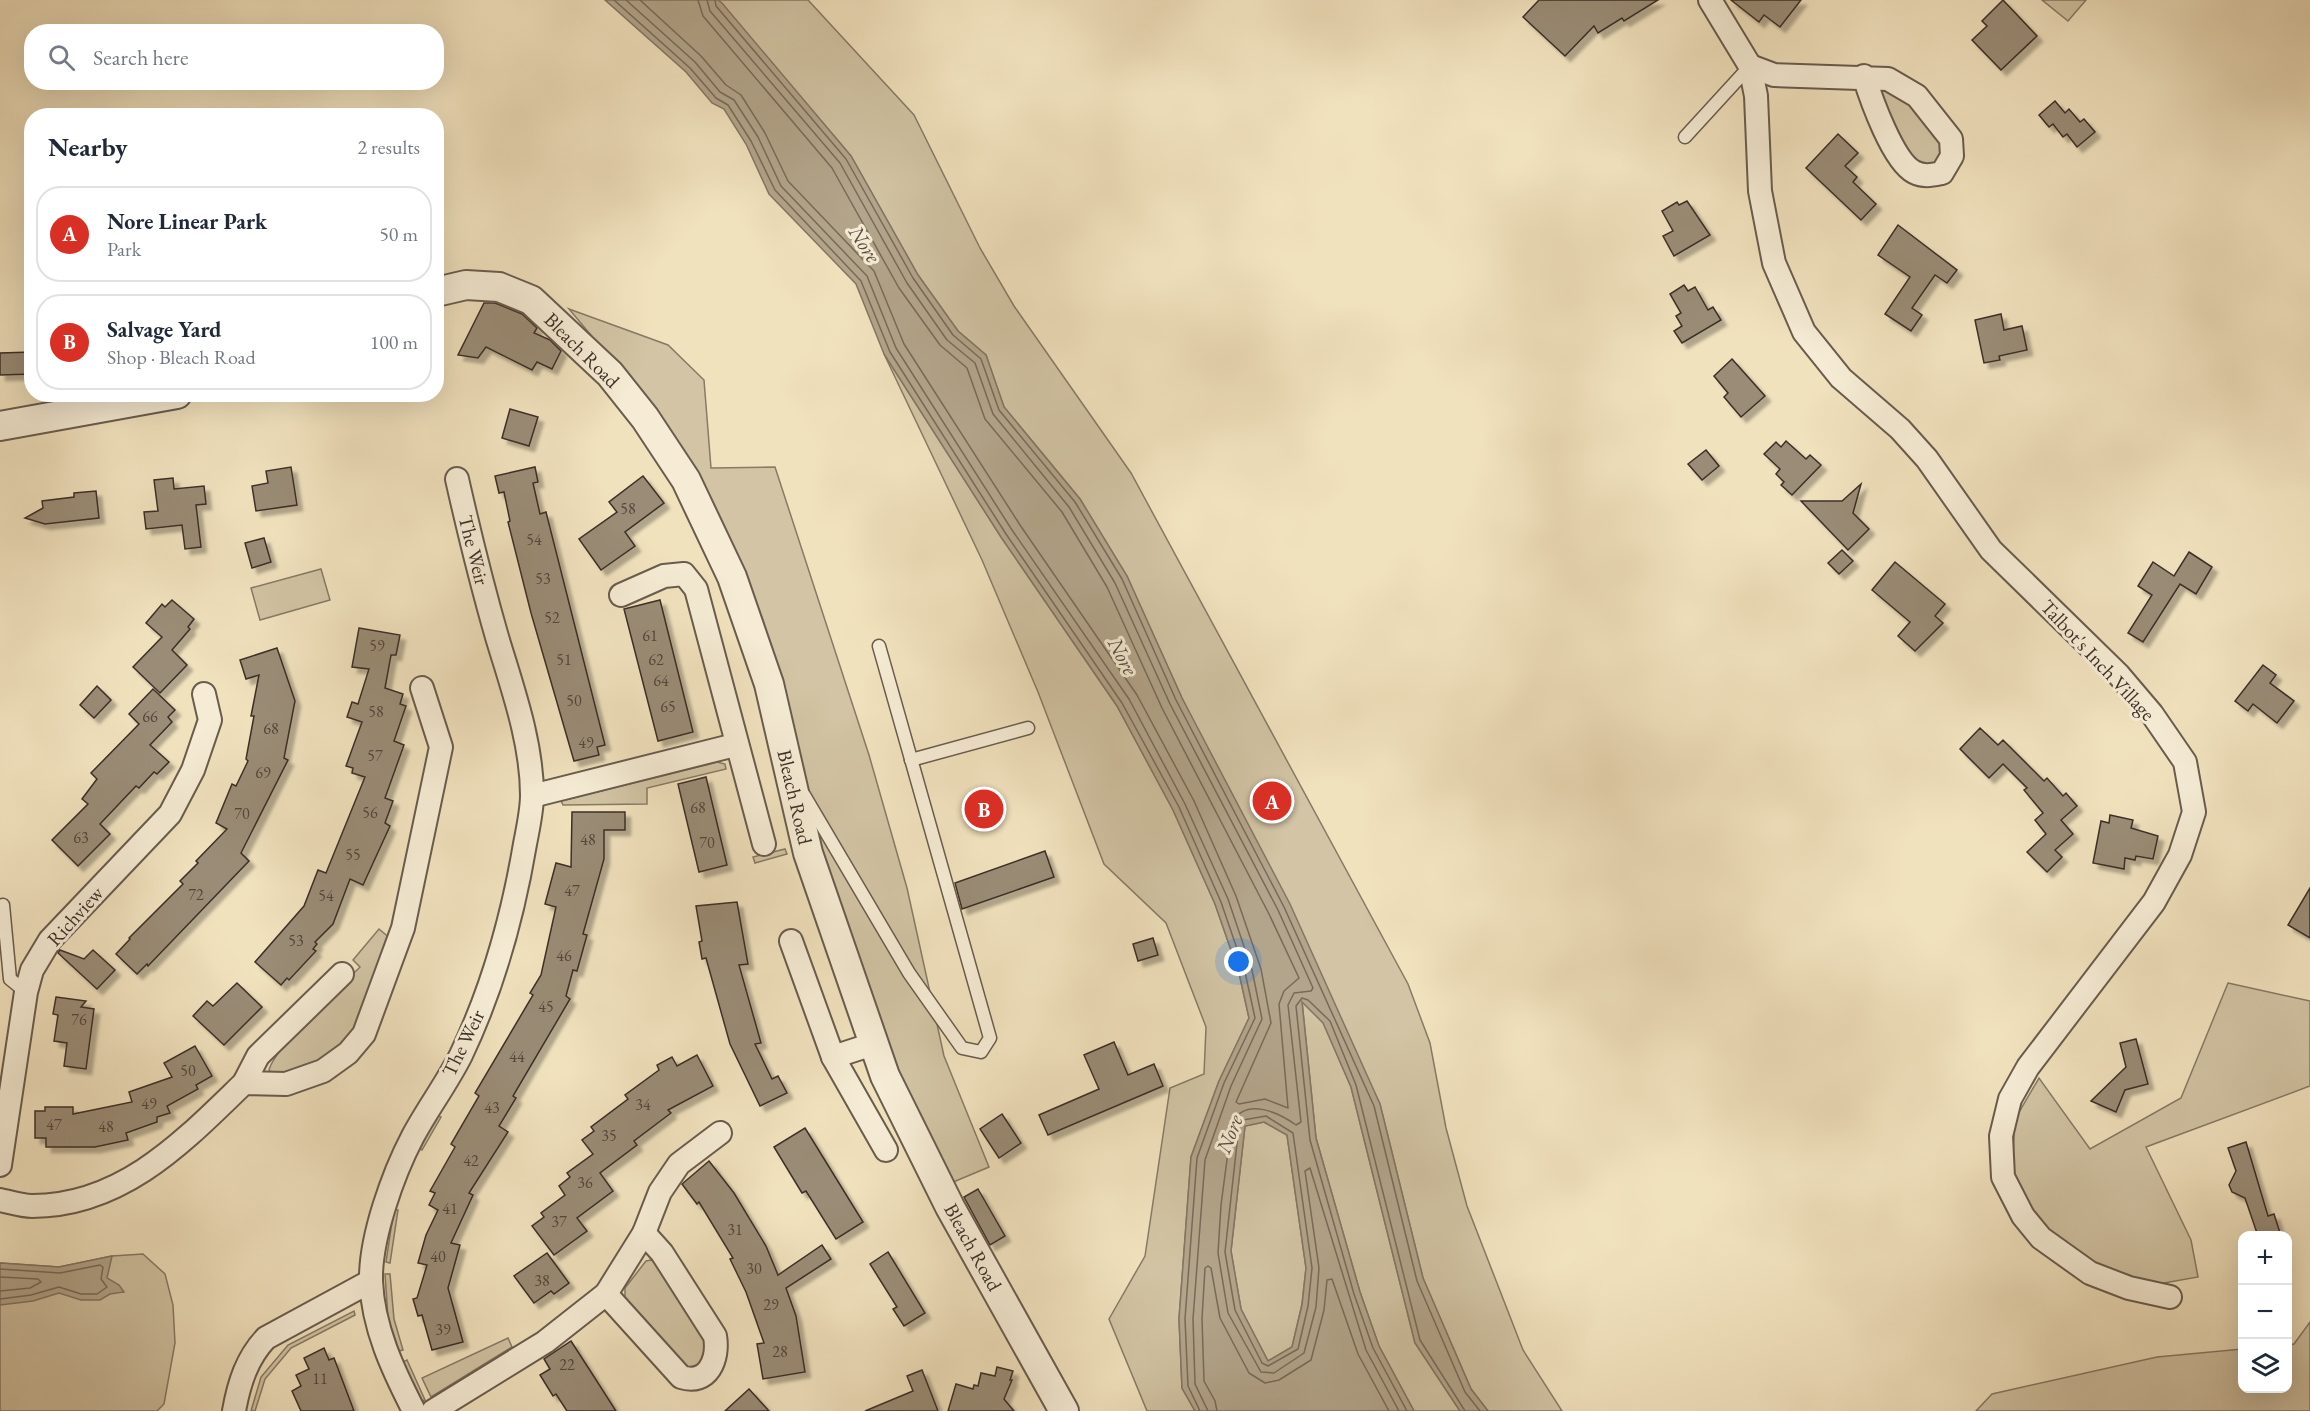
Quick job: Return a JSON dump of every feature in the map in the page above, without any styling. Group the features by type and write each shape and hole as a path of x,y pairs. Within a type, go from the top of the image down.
{"street":[{"name":"Talbot's Inch Village","path":"1710,0 1750,66 1756,96 1760,191 1773,263 1804,332 1841,378 1900,429 1927,459 1991,550 2118,674 2152,714 2185,762 2194,812 2180,855 2154,902 2028,1067 2010,1099 2001,1136 2003,1177 2023,1216 2041,1238 2090,1273 2129,1288 2170,1297"},
{"path":"1750,66 1774,75 1864,76 1888,79 1917,96 1951,139 1952,156 1942,173 1927,176 1912,171 1897,151 1876,111 1864,76"},
{"name":"Bleach Road","path":"444,290 466,285 499,287 531,300 610,374 645,418 686,480 732,577 769,684 808,854 885,1076 950,1207 1064,1411"},
{"path":"0,426 133,402"},
{"name":"The Weir","path":"414,1411 391,1366 378,1326 372,1281 379,1232 399,1163 460,1057 482,1004 512,907 532,796 519,711 491,614 457,480"},
{"path":"621,595 664,576 684,574 696,589 735,745 764,844"},
{"path":"244,1083 286,1084 323,1071 348,1053 364,1034 403,928 451,747 422,688"},
{"name":"Richview","path":"0,1165 26,992 32,970 50,940 170,814 193,770 210,720 204,694"},
{"path":"532,796 735,745"},
{"path":"791,941 833,1057 886,1150"},
{"path":"0,1200 31,1206 78,1200 125,1182 174,1150 244,1083 258,1056 342,974"},
{"path":"833,1057 873,1044"},
{"path":"434,1411 545,1342 606,1294 644,1233 660,1192 679,1164 720,1133"},
{"path":"606,1294 681,1377 692,1381 703,1377 713,1364 717,1350 714,1336 662,1253 644,1233"},
{"path":"234,1411 244,1371 256,1348 266,1338 372,1281"}],"lane":[{"path":"1684,137 1750,66"},
{"path":"788,768 909,972 962,1048 981,1052 990,1038 879,646"},
{"path":"911,760 1028,728"},
{"path":"3,905 10,979 26,992"}],"shaded area":[{"path":"718,0 808,0 914,115 980,248 1014,306 1131,473 1408,984 1430,1043 1446,1128 1467,1206 1523,1350 1562,1411 1488,1411 1471,1389 1423,1278 1380,1104 1182,698 1127,576 1080,499 1004,407 986,355 958,331 918,275 851,156"},
{"path":"2042,0 2086,0 2068,21"},
{"path":"1873,87 1901,94 1918,108 1945,152 1937,166 1913,164"},
{"path":"569,309 668,345 704,380 711,468 775,467 869,755 907,888 944,1056 989,1167 951,1183 884,1048 818,854 763,620 720,519 621,371"},
{"path":"884,354 1001,537 1117,706 1173,810 1215,904 1239,973 1249,1018 1219,1081 1191,1157 1179,1319 1182,1388 1195,1411 1147,1411 1109,1319 1145,1256 1170,1088 1204,1074 1206,1027 1166,923 1104,864 1038,692 982,560"},
{"path":"321,569 330,600 260,620 251,588"},
{"path":"717,762 725,764 726,769 647,788 647,804 563,805 561,801"},
{"path":"785,849 787,854 755,863 753,857"},
{"path":"379,929 391,939 365,1011 352,1037 346,1045 330,1057 302,1068 274,1075 269,1070 283,1047 309,1017 360,967 353,960"},
{"path":"2228,983 2310,1001 2310,1086 2146,1147 2191,1240 2198,1277 2143,1284 2106,1275 2041,1233 2012,1175 2015,1119 2039,1078 2090,1149 2181,1098"},
{"path":"1302,1001 1323,1022 1351,1087 1415,1343 1460,1411 1414,1411 1379,1346 1360,1292 1316,1138"},
{"path":"437,1115 441,1117 422,1150 418,1148"},
{"path":"1264,1122 1287,1135 1306,1268 1302,1304 1292,1347 1268,1361 1241,1309 1231,1251 1245,1126"},
{"path":"394,1209 398,1210 390,1263 386,1262"},
{"path":"143,1254 165,1274 173,1305 175,1343 164,1404 157,1411 0,1411 0,1263 59,1267 112,1256"},
{"path":"646,1261 657,1262 710,1349 692,1374 625,1301 625,1288"},
{"path":"385,1274 390,1274 394,1319 403,1350 399,1351 388,1318"},
{"path":"354,1311 355,1315 291,1348 265,1379 255,1411 251,1411 261,1377 288,1345"},
{"path":"2310,1322 2310,1411 1976,1411 1992,1394 2157,1357 2238,1349 2238,1393 2292,1393 2292,1344"},
{"path":"508,1338 512,1347 431,1397 422,1378"},
{"path":"407,1360 425,1400 421,1401 403,1362"}],"water":[{"name":"Nore","path":"605,0 718,0 722,3 851,156 918,275 958,331 986,355 1004,407 1080,499 1127,576 1182,698 1290,904 1380,1104 1423,1278 1471,1389 1488,1411 1460,1411 1415,1343 1351,1087 1323,1023 1302,1002 1316,1138 1360,1292 1379,1346 1414,1411 1195,1411 1182,1388 1179,1319 1191,1157 1219,1081 1249,1018 1239,973 1215,904 1173,810 1117,706 1001,537 884,354 856,284 769,194 746,144 724,109 712,103 686,72","holes":["1264,1122 1287,1135 1306,1268 1302,1305 1292,1347 1268,1361 1241,1309 1231,1251 1245,1126"]},
{"path":"112,1256 107,1278 119,1285 124,1292 110,1294 100,1300 81,1300 59,1293 33,1301 0,1305 0,1263 59,1267"}],"building":[{"path":"1539,0 1658,0 1624,21 1622,18 1598,33 1594,26 1565,56 1523,17"},
{"path":"1731,0 1801,0 1780,27 1764,15 1759,22"},
{"path":"2003,0 2037,36 2001,70 1972,40 1987,26 1982,21"},
{"path":"2055,101 2065,113 2069,109 2080,122 2084,119 2095,132 2077,147 2067,134 2063,137 2053,124 2049,127 2039,115"},
{"path":"1838,134 1858,153 1845,166 1857,177 1853,182 1876,204 1861,220 1806,168"},
{"path":"1687,201 1710,235 1674,256 1663,236 1673,231 1662,211 1677,202 1679,205"},
{"path":"1898,225 1957,270 1947,283 1935,275 1912,308 1922,315 1911,331 1885,314 1910,277 1878,255"},
{"path":"1684,285 1688,291 1695,287 1708,310 1713,307 1721,320 1682,343 1674,331 1682,326 1676,316 1681,313 1670,294"},
{"path":"484,303 495,303 522,314 537,328 534,333 550,340 561,351 552,369 537,362 532,370 486,347 478,358 458,355"},
{"path":"2001,314 2004,330 2022,326 2027,350 1999,356 2000,360 1984,363 1975,320"},
{"path":"24,352 24,374 0,375 0,353"},
{"path":"1732,359 1765,396 1741,417 1724,397 1728,393 1714,376"},
{"path":"510,409 538,417 529,446 502,438"},
{"path":"1786,441 1806,459 1810,455 1821,465 1792,495 1781,485 1784,482 1776,474 1780,469 1764,454 1776,442 1781,447"},
{"path":"1706,450 1719,466 1702,480 1688,464"},
{"path":"291,467 297,505 256,511 252,486 268,483 266,471"},
{"path":"535,467 538,482 533,483 540,514 546,512 605,745 597,747 599,755 574,761 531,613 508,522 510,521 504,492 499,493 495,476"},
{"path":"643,476 664,503 625,532 635,546 601,570 579,539 617,512 609,502"},
{"path":"173,478 174,489 204,486 206,504 196,505 201,547 185,549 182,525 146,529 144,512 158,511 154,480"},
{"path":"1861,484 1853,513 1869,529 1848,550 1801,501 1842,501"},
{"path":"96,491 99,518 45,524 25,518 43,508 42,501 74,497 74,493"},
{"path":"264,538 271,562 252,568 245,543"},
{"path":"1842,550 1853,561 1839,574 1828,563"},
{"path":"2189,552 2212,567 2196,594 2180,584 2143,642 2128,633 2152,595 2138,586 2153,562 2174,576"},
{"path":"1895,562 1945,604 1935,616 1943,623 1915,651 1898,636 1910,622 1872,590"},
{"path":"172,600 194,619 188,627 190,629 172,650 187,665 160,693 133,667 162,637 146,623 162,604 165,607"},
{"path":"660,600 693,732 658,741 624,609"},
{"path":"359,628 400,635 396,655 391,655 385,688 403,694 400,704 406,706 394,741 404,745 385,798 393,801 385,823 390,826 363,885 350,879 333,924 315,942 317,944 313,949 316,951 289,980 287,978 281,985 255,962 304,906 318,870 326,873 365,777 352,773 353,768 346,766 362,722 347,717 352,702 358,704 369,669 352,667"},
{"path":"277,648 295,701 284,758 288,760 241,853 249,861 148,966 147,964 137,974 116,954 183,884 180,881 198,863 196,861 227,829 216,823 232,784 236,786 248,761 246,759 254,716 251,716 259,675 246,679 240,660"},
{"path":"2263,665 2276,675 2270,683 2294,701 2277,723 2253,704 2248,711 2235,701"},
{"path":"97,686 111,700 94,718 80,705"},
{"path":"153,689 175,710 168,717 172,722 150,745 169,762 157,774 154,772 139,788 136,786 100,824 110,834 78,866 52,840 88,804 82,799 97,779 91,773 139,724 129,714"},
{"path":"1980,728 1998,745 2003,740 2044,781 2047,778 2063,796 2066,793 2077,806 2061,820 2073,834 2055,850 2062,857 2047,872 2027,852 2046,834 2035,820 2043,813 2024,790 2027,788 2003,764 1989,778 1960,749"},
{"path":"706,777 727,865 699,872 678,784"},
{"path":"572,812 625,812 625,830 604,830 604,859 583,934 587,935 577,971 573,970 566,996 570,999 513,1096 516,1098 499,1126 508,1132 469,1193 473,1195 451,1243 460,1245 448,1288 463,1342 432,1350 422,1315 418,1316 413,1299 417,1298 427,1265 418,1263 426,1235 438,1210 429,1205 435,1193 430,1191 455,1147 451,1144 479,1096 475,1093 533,995 530,993 541,975 556,907 545,904 556,863 571,867"},
{"path":"2110,815 2133,820 2131,828 2158,836 2153,859 2136,856 2135,860 2125,858 2124,869 2093,863 2101,821 2109,823"},
{"path":"1045,851 1054,877 962,909 955,883"},
{"path":"2310,888 2310,938 2288,925"},
{"path":"737,902 748,964 739,965 761,1043 755,1044 772,1079 778,1076 787,1093 760,1106 730,1044 706,958 702,959 699,942 702,941 696,906"},
{"path":"1153,938 1158,955 1138,961 1133,944"},
{"path":"60,950 84,959 93,950 115,970 97,989 58,953"},
{"path":"237,983 262,1007 224,1045 193,1016 207,1001 213,1006"},
{"path":"56,997 86,1001 81,1007 94,1009 86,1069 64,1066 67,1043 54,1041 58,1015 53,1014"},
{"path":"2136,1039 2148,1084 2125,1090 2116,1112 2091,1101 2126,1067 2120,1043"},
{"path":"1114,1042 1128,1075 1154,1064 1163,1086 1048,1135 1039,1115 1099,1089 1084,1055"},
{"path":"195,1046 212,1076 196,1085 198,1089 167,1106 170,1113 157,1117 157,1122 126,1133 128,1140 95,1147 46,1147 46,1138 35,1138 35,1111 45,1111 45,1107 73,1107 73,1114 132,1102 129,1092 172,1077 164,1063"},
{"path":"697,1055 713,1086 668,1110 671,1113 634,1141 637,1145 600,1173 613,1191 577,1218 587,1231 554,1255 532,1226 544,1217 541,1213 565,1195 559,1186 570,1177 567,1173 593,1154 582,1140 594,1131 591,1127 628,1099 625,1095 659,1070 657,1065 672,1057 677,1066"},
{"path":"1002,1114 1021,1143 999,1158 980,1129"},
{"path":"805,1128 863,1222 836,1239 806,1191 802,1193 774,1147"},
{"path":"2246,1142 2268,1216 2274,1214 2279,1231 2256,1231 2245,1198 2232,1192 2229,1185 2236,1171 2228,1148"},
{"path":"709,1161 734,1193 766,1246 778,1275 822,1245 831,1259 786,1288 796,1316 805,1372 763,1379 757,1344 764,1343 746,1292 730,1259 733,1258 699,1202 697,1204 682,1184"},
{"path":"978,1189 1005,1236 990,1245 964,1197"},
{"path":"888,1252 925,1313 904,1326 893,1309 897,1307 870,1264"},
{"path":"547,1253 569,1283 554,1294 551,1291 534,1303 514,1276"},
{"path":"571,1341 616,1411 567,1411 556,1394 553,1396 540,1375 550,1369 544,1359"},
{"path":"324,1348 329,1360 334,1358 354,1411 301,1411 292,1391 301,1386 296,1375 309,1369 304,1358"},
{"path":"997,1367 1013,1371 1010,1380 1012,1380 1004,1399 1014,1411 948,1411 956,1384 973,1389 974,1385 978,1386 981,1373 995,1376"},
{"path":"922,1370 938,1411 865,1411 913,1391 907,1376"},
{"path":"749,1389 769,1411 725,1411"}],"place":[{"name":"Nore Linear Park","path":"1272,801"},
{"name":"Salvage Yard","path":"984,809"}]}
